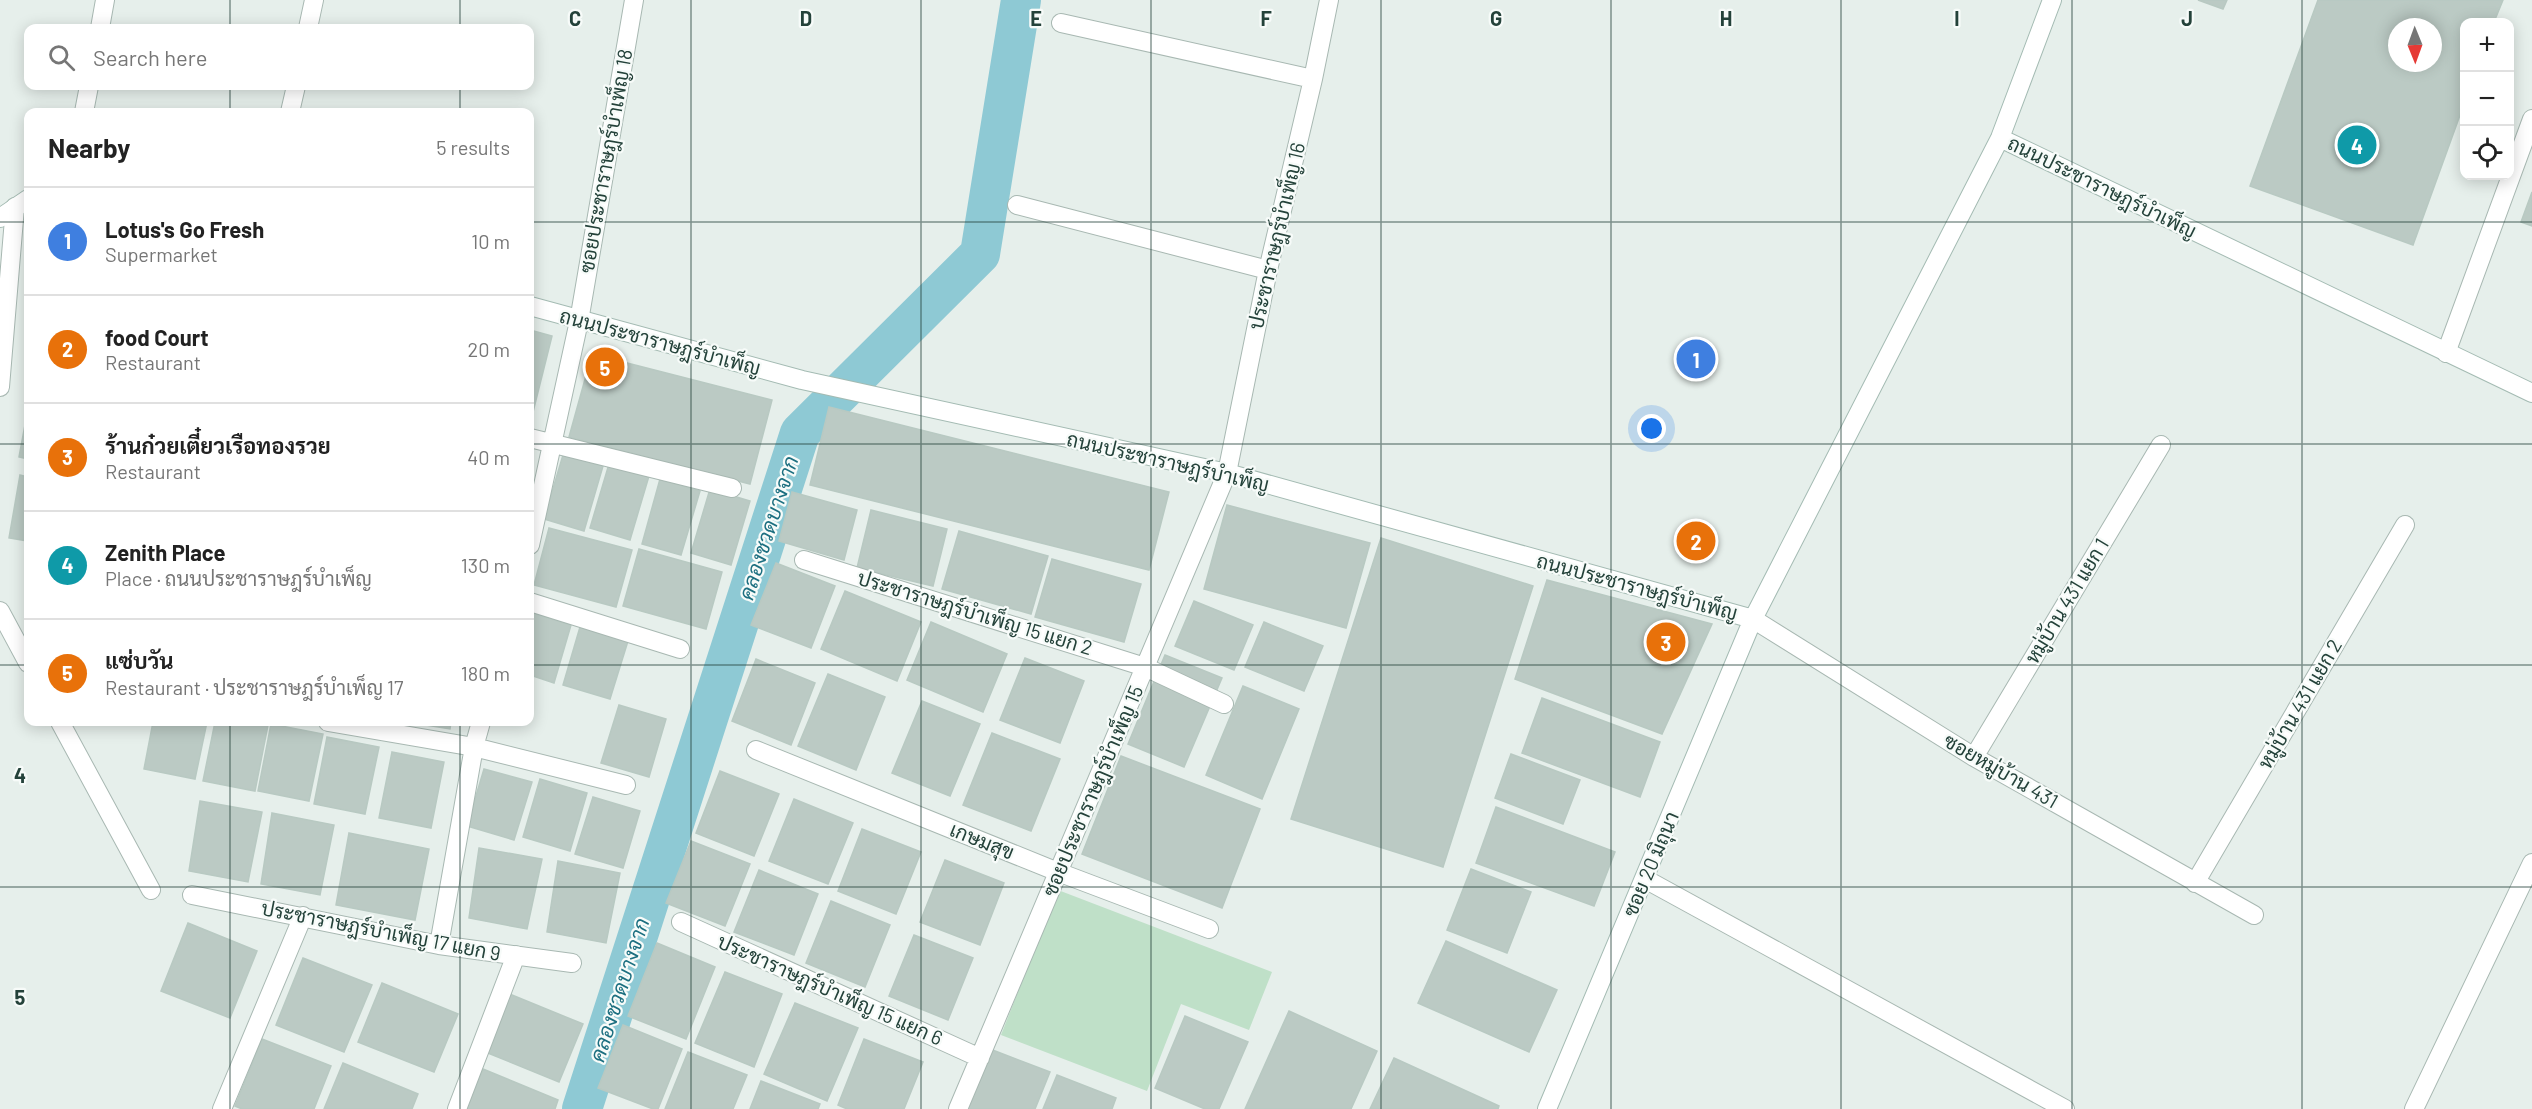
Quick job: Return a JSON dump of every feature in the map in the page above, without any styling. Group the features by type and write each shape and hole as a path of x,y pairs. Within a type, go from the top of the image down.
{"street":[{"path":"101,24 105,0"},
{"path":"309,24 314,0"},
{"name":"ซอยประชาราษฎร์บำเพ็ญ 18","path":"534,528 579,321 634,0"},
{"name":"ประชาราษฎร์บำเพ็ญ 16","path":"1227,473 1268,270 1313,79 1329,0"},
{"path":"2000,138 2052,0"},
{"path":"1061,22 1313,79"},
{"path":"85,108 88,90"},
{"path":"292,108 295,90"},
{"path":"2446,353 2532,119"},
{"name":"ถนนประชาราษฎร์บำเพ็ญ","path":"534,307 802,380 1227,473 1753,619 2000,138 2532,393"},
{"path":"0,218 22,203"},
{"path":"0,387 22,203"},
{"path":"1017,205 1268,270"},
{"path":"534,439 732,488"},
{"name":"หมู่บ้าน 431 แยก 1","path":"1974,757 2161,445"},
{"name":"ซอยประชาราษฎร์บำเพ็ญ 15","path":"958,1109 1227,473"},
{"name":"หมู่บ้าน 431 แยก 2","path":"2195,882 2405,525"},
{"name":"ประชาราษฎร์บำเพ็ญ 15 แยก 2","path":"804,560 1146,667 1224,704"},
{"path":"534,603 680,649"},
{"path":"0,611 24,656"},
{"name":"ซอยหมู่บ้าน 431","path":"1753,619 1974,757 2254,915"},
{"name":"ซอย 20 มิถุนา","path":"1548,1108 1753,619"},
{"path":"62,726 151,890"},
{"path":"351,726 474,747 626,785"},
{"path":"439,945 474,747 480,726"},
{"name":"เกษมสุข","path":"756,750 1058,872 1209,929"},
{"path":"2414,1109 2532,863"},
{"path":"1645,879 2065,1109"},
{"name":"ประชาราษฎร์บำเพ็ญ 17 แยก 9","path":"192,895 439,945 572,963"},
{"path":"222,1109 303,916"},
{"name":"ประชาราษฎร์บำเพ็ญ 15 แยก 6","path":"681,922 980,1058"},
{"path":"457,1109 516,956"}],"green space":[{"path":"1058,890 1272,972 1249,1030 1181,1004 1147,1091 1001,1035"}],"building":[{"path":"2198,0 2227,0 2223,9"},
{"path":"2318,0 2503,0 2496,18 2460,18 2460,115 2413,245 2250,186"},
{"path":"2532,192 2532,226 2521,222"},
{"path":"534,331 552,336 534,408"},
{"path":"592,354 772,400 750,484 569,437"},
{"path":"829,407 1169,492 1149,570 810,485"},
{"path":"24,430 24,458 19,457"},
{"path":"563,455 603,466 584,531 544,519"},
{"path":"609,464 649,476 630,540 590,528"},
{"path":"20,475 24,476 24,540 9,538"},
{"path":"660,479 700,491 681,555 642,544"},
{"path":"710,489 750,501 731,565 691,553"},
{"path":"792,492 857,510 844,560 779,541"},
{"path":"1227,505 1370,543 1346,628 1204,589"},
{"path":"871,510 947,529 933,586 857,568"},
{"path":"549,528 632,550 616,607 534,585"},
{"path":"959,531 1048,556 1031,614 942,589"},
{"path":"1381,538 1533,586 1443,867 1291,819"},
{"path":"639,549 722,572 706,629 623,606"},
{"path":"1052,559 1141,584 1124,642 1035,617"},
{"path":"776,563 835,586 811,648 751,625"},
{"path":"1547,580 1712,624 1662,734 1515,679"},
{"path":"845,591 921,622 897,681 821,649"},
{"path":"1194,601 1253,625 1234,670 1175,646"},
{"path":"534,613 571,625 554,683 534,676"},
{"path":"931,622 1007,654 983,712 907,680"},
{"path":"1264,622 1323,646 1304,691 1245,667"},
{"path":"580,627 628,641 610,699 563,685"},
{"path":"1165,655 1222,678 1184,767 1128,744"},
{"path":"1025,658 1084,681 1060,743 1000,720"},
{"path":"756,659 815,683 791,745 732,721"},
{"path":"828,674 885,697 856,770 798,746"},
{"path":"1243,686 1299,709 1262,799 1206,775"},
{"path":"1542,698 1660,742 1640,797 1522,753"},
{"path":"922,701 980,724 950,796 892,773"},
{"path":"619,705 666,719 649,777 601,763"},
{"path":"152,726 206,726 195,779 144,769"},
{"path":"214,726 268,726 255,791 203,781"},
{"path":"271,726 323,734 309,801 258,791"},
{"path":"432,726 450,726 450,729"},
{"path":"992,733 1060,759 1031,831 963,805"},
{"path":"327,737 379,747 365,814 314,804"},
{"path":"392,752 444,762 431,828 379,818"},
{"path":"1511,754 1580,780 1563,824 1495,798"},
{"path":"1121,756 1260,809 1222,908 1082,854"},
{"path":"484,769 532,782 514,840 467,826"},
{"path":"720,771 779,794 754,856 696,833"},
{"path":"540,779 587,793 570,851 523,837"},
{"path":"593,797 640,811 623,868 575,854"},
{"path":"794,799 853,823 828,884 769,861"},
{"path":"200,801 262,812 248,882 189,871"},
{"path":"1496,807 1615,852 1594,906 1476,863"},
{"path":"272,813 334,825 320,895 261,884"},
{"path":"862,829 921,852 896,914 838,891"},
{"path":"349,833 429,849 415,920 336,905"},
{"path":"691,841 750,864 725,926 666,903"},
{"path":"479,848 542,859 527,929 469,918"},
{"path":"945,860 1004,883 980,945 920,922"},
{"path":"558,861 620,873 606,943 547,932"},
{"path":"1471,869 1531,892 1507,953 1447,930"},
{"path":"759,870 818,894 794,955 734,932"},
{"path":"831,901 890,925 865,987 806,963"},
{"path":"188,923 257,951 230,1018 161,991"},
{"path":"914,935 973,958 948,1020 889,996"},
{"path":"1446,941 1557,990 1529,1052 1418,1003"},
{"path":"657,943 715,967 686,1039 628,1016"},
{"path":"303,958 372,985 344,1052 276,1025"},
{"path":"725,972 782,994 754,1067 695,1043"},
{"path":"382,983 458,1014 434,1072 358,1042"},
{"path":"507,993 583,1024 559,1082 483,1051"},
{"path":"795,1003 858,1028 827,1101 764,1074"},
{"path":"1289,1011 1377,1051 1351,1109 1245,1109"},
{"path":"1185,1016 1248,1042 1219,1109 1205,1109 1155,1088"},
{"path":"623,1025 682,1049 658,1109 598,1088"},
{"path":"262,1039 331,1066 314,1109 242,1109 235,1106"},
{"path":"864,1039 923,1062 904,1109 847,1109 838,1105"},
{"path":"990,1049 1050,1072 1035,1109 966,1109"},
{"path":"688,1052 747,1075 733,1109 665,1109"},
{"path":"1394,1058 1499,1106 1498,1109 1370,1109"},
{"path":"343,1063 418,1094 412,1109 324,1109"},
{"path":"483,1069 558,1100 555,1109 466,1109"},
{"path":"1057,1075 1116,1098 1112,1109 1043,1109"},
{"path":"761,1081 820,1104 818,1109 750,1109"}],"waterway":[{"name":"คลองชวดบางจาก","path":"582,1109 800,433 980,254 1021,0"}],"place":[{"name":"Zenith Place","path":"2357,145"},
{"name":"Lotus's Go Fresh","path":"1696,359"},
{"name":"แซ่บวัน","path":"605,367"},
{"name":"food Court","path":"1696,541"},
{"name":"ร้านก๋วยเตี๋ยวเรือทองรวย","path":"1666,642"}]}
